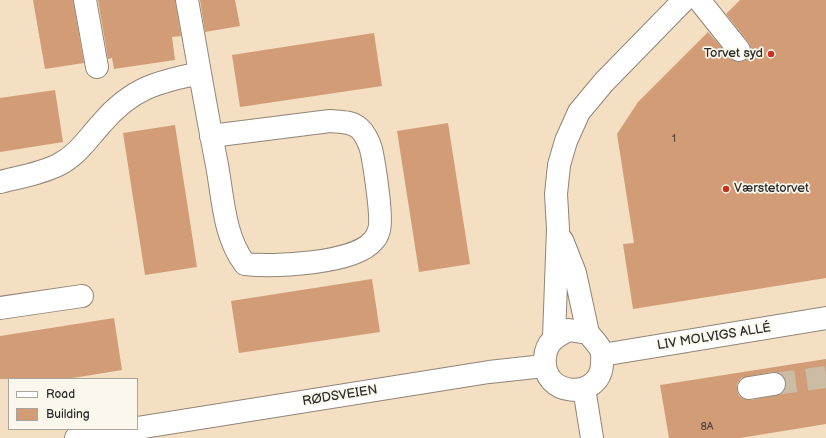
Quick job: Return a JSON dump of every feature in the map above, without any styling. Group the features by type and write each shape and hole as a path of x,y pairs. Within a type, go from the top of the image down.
{"street":[{"path":"85,0 97,67"},
{"path":"187,0 211,136 230,236 236,252 245,264 263,266 291,265 349,255 360,251 375,240 380,230 380,218 371,148 359,128 346,122 330,121 211,136"},
{"path":"558,229 575,273 588,333 600,348 602,355 601,370 598,377 590,385 576,390 562,388 555,384 550,379 544,366 545,351 554,337 558,229 556,194 559,164 566,141 579,112 604,82 684,0"},
{"path":"699,0 739,50"},
{"path":"0,182 59,165 84,145 113,110 128,97 142,89 166,80 200,73"},
{"path":"0,308 82,296"},
{"name":"LIV MOLVIGS ALLÉ","path":"602,355 826,318"},
{"path":"554,337 569,330 588,333"},
{"name":"RØDSVEIEN","path":"138,428 481,373 544,366"},
{"path":"749,388 774,384"},
{"path":"584,388 592,438"},
{"path":"76,438 126,430"}],"building":[{"path":"33,0 73,0 84,63 45,69"},
{"path":"98,0 175,0 181,36 172,37 175,60 114,69 112,58 108,59"},
{"path":"200,0 235,0 240,26 205,32"},
{"name":"Værstetorvet","path":"740,0 826,0 826,278 633,309 623,244 634,243 617,134 638,102 708,32 734,61 740,62 747,59 751,54 749,43 726,14"},
{"path":"374,33 382,86 240,107 232,55"},
{"path":"55,90 63,142 0,152 0,98"},
{"path":"448,123 470,264 419,272 397,131"},
{"path":"175,125 197,267 145,275 123,133"},
{"path":"372,279 380,332 239,353 231,301"},
{"path":"114,318 122,370 73,378 0,379 0,336"},
{"path":"826,359 826,424 740,438 669,438 660,385","holes":["772,372 779,373 784,376 786,382 786,388 782,394 751,400 744,399 739,396 737,384 741,378"]}],"tunnel":[{"path":"774,384 826,377"}],"place":[{"name":"Torvet syd","path":"771,54"},
{"name":"Værstetorvet","path":"726,189"}]}
